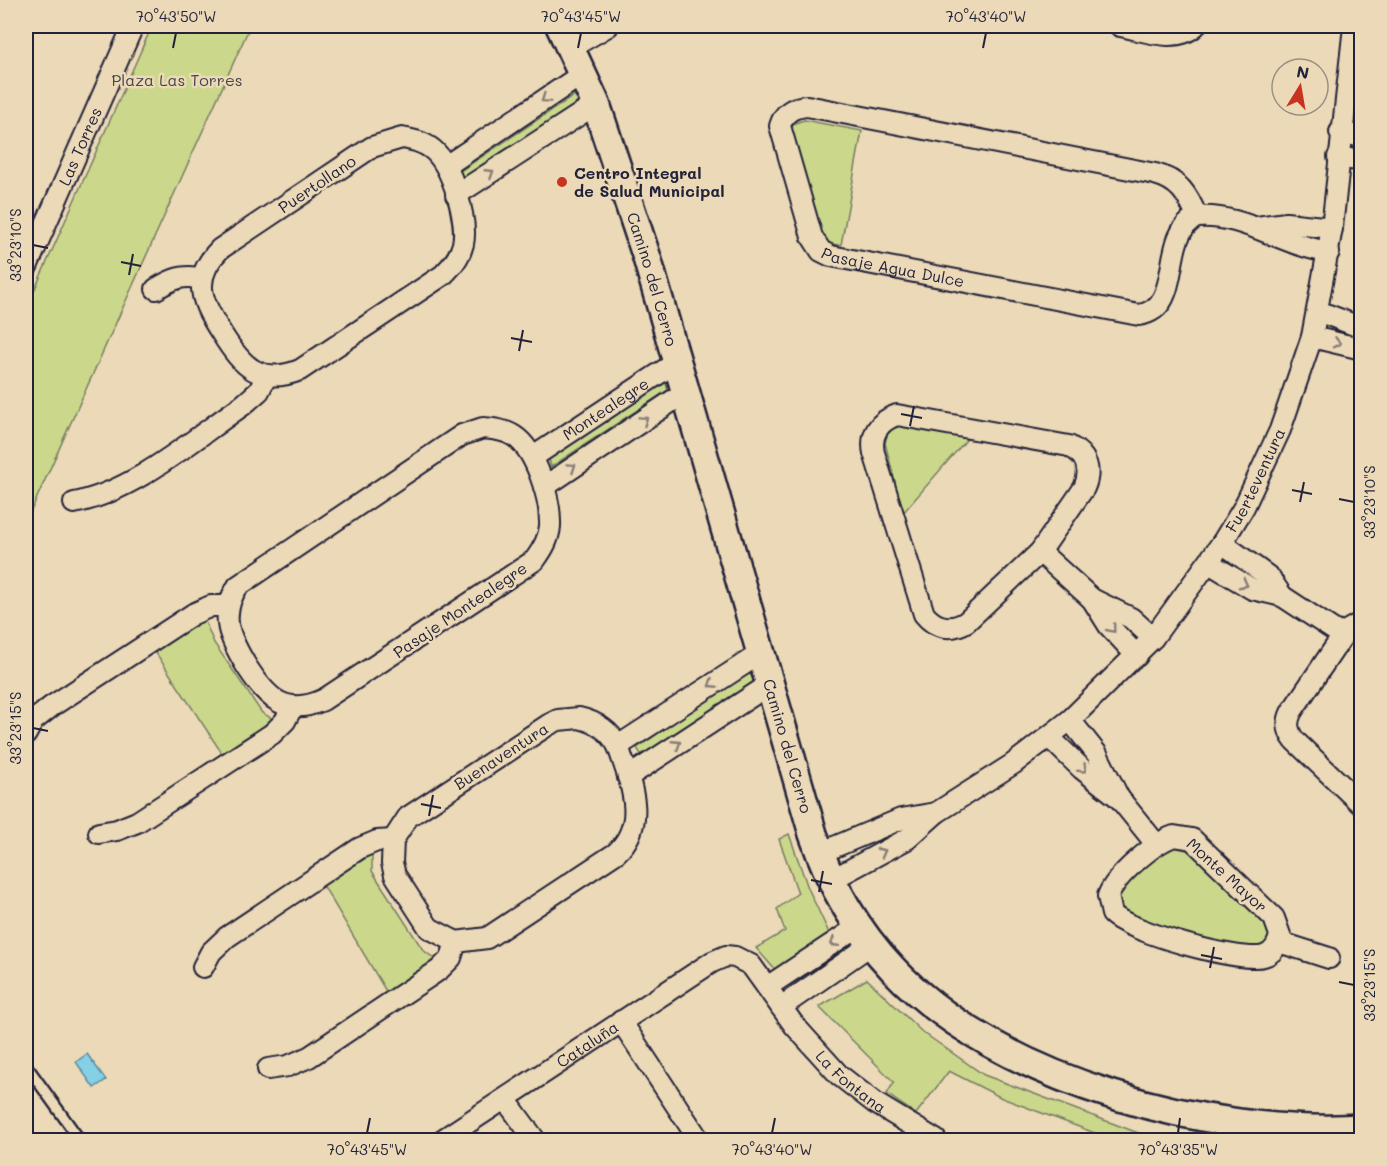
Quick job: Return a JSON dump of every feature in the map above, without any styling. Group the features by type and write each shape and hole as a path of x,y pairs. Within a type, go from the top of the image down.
{"street":[{"name":"Las Torres","path":"26,268 133,26"},
{"path":"566,36 608,26"},
{"path":"1120,26 1174,36 1189,32 1195,26"},
{"name":"Fuerteventura","path":"831,880 907,839 936,813 976,790 1070,720 1153,638 1222,543 1249,497 1280,430 1312,337 1329,252 1340,132 1354,26"},
{"name":"Camino del Cerro","path":"566,36 596,104 678,361 820,853 831,880 865,935 913,988 954,1020 1022,1058 1095,1088 1169,1110 1230,1121 1300,1128 1362,1128"},
{"path":"446,166 584,73"},
{"path":"456,195 596,104"},
{"name":"Pasaje Agua Dulce","path":"807,106 1165,176 1180,186 1197,217 1180,233 1162,301 1151,312 1139,315 831,256 821,251 812,237 780,126 785,115 792,109 807,106"},
{"path":"1340,132 1362,137"},
{"name":"Puertollano","path":"202,279 212,257 220,249 382,142 402,138 423,143 440,156 456,195 464,234 460,252 450,268 300,370 290,374 267,375"},
{"path":"1338,157 1362,161"},
{"path":"1197,217 1257,227 1286,223 1332,228"},
{"path":"1257,227 1283,242 1329,252"},
{"path":"74,503 98,498 128,483 252,399 267,375 256,372 237,358 206,308 202,279 183,276 156,290"},
{"path":"1318,311 1362,328"},
{"path":"1312,337 1362,349"},
{"name":"Montealegre","path":"533,457 678,361"},
{"name":"Montealegre","path":"544,487 687,391"},
{"path":"897,415 907,415 1076,450 1086,462 1088,480 1041,552 966,622 953,628 933,624 921,608 874,453 873,437 881,423 897,415"},
{"name":"Pasaje Montealegre","path":"227,606 238,586 247,578 462,435 483,428 504,431 520,441 533,457 544,487 550,524 546,543 535,560 324,700 304,706 293,706"},
{"path":"1222,543 1269,577 1282,596"},
{"path":"1041,552 1092,599 1109,626 1137,656"},
{"path":"1209,563 1252,589 1282,596 1343,636"},
{"path":"1092,599 1131,618 1153,638"},
{"path":"26,734 33,721 52,706 193,614 211,606 227,606 226,618 230,640 260,688 275,700 293,706 285,721 272,734 137,822 117,830 99,832"},
{"path":"1362,622 1350,628 1343,636 1292,711 1288,728 1295,741 1362,805"},
{"path":"618,746 761,652"},
{"path":"628,777 770,684"},
{"name":"Buenaventura","path":"393,840 408,817 558,720 579,718 590,720 606,730 618,746 628,777 636,817 630,837 624,846 487,938 467,943 456,942"},
{"path":"1070,720 1097,754 1119,798 1156,844 1110,889 1109,909 1117,919 1165,938 1243,956 1268,955 1279,942 1329,958"},
{"path":"1049,737 1082,770 1119,798"},
{"name":"Fuerteventura","path":"820,853 901,819 936,813"},
{"name":"Monte Mayor","path":"1156,844 1174,836 1192,838 1274,918 1280,930 1279,942"},
{"path":"203,967 218,944 237,930 360,848 377,841 393,840 392,863 396,875 429,928 456,942 451,958 440,970 309,1057 288,1066 268,1069"},
{"path":"767,987 865,935"},
{"path":"781,1007 865,935"},
{"name":"Cataluña","path":"442,1140 712,962 726,957 735,957"},
{"name":"La Fontana","path":"735,957 751,964 813,1048 839,1075 875,1103 936,1140"},
{"path":"621,1021 699,1140"},
{"path":"505,1099 535,1140"}],"lane":[{"path":"26,1065 80,1140"}],"green space":[{"name":"Plaza Las Torres","path":"152,26 250,26 26,522 26,309"},
{"path":"578,93 580,101 462,179 460,171"},
{"path":"804,120 862,131 841,245 828,244 821,235 790,130 795,123"},
{"path":"665,381 668,390 551,467 549,459"},
{"path":"899,424 967,439 903,513 885,443 889,428"},
{"path":"203,617 214,643 262,713 273,719 223,755 154,650"},
{"path":"748,672 756,682 644,759 637,748"},
{"path":"789,834 808,888 829,933 777,972 756,948 785,931 777,909 798,893 779,839"},
{"path":"1169,846 1191,851 1262,919 1270,932 1267,944 1261,948 1245,948 1177,932 1142,921 1115,904 1120,887"},
{"path":"372,854 372,871 423,950 435,959 387,993 323,885"},
{"path":"867,979 921,1031 984,1075 1157,1140 1108,1138 1002,1098 949,1071 916,1114 887,1094 894,1082 819,1007"}],"water":[{"path":"87,1054 106,1080 94,1088 76,1062"}],"place":[{"name":"Centro Integral de Salud Municipal","path":"562,182"}]}
